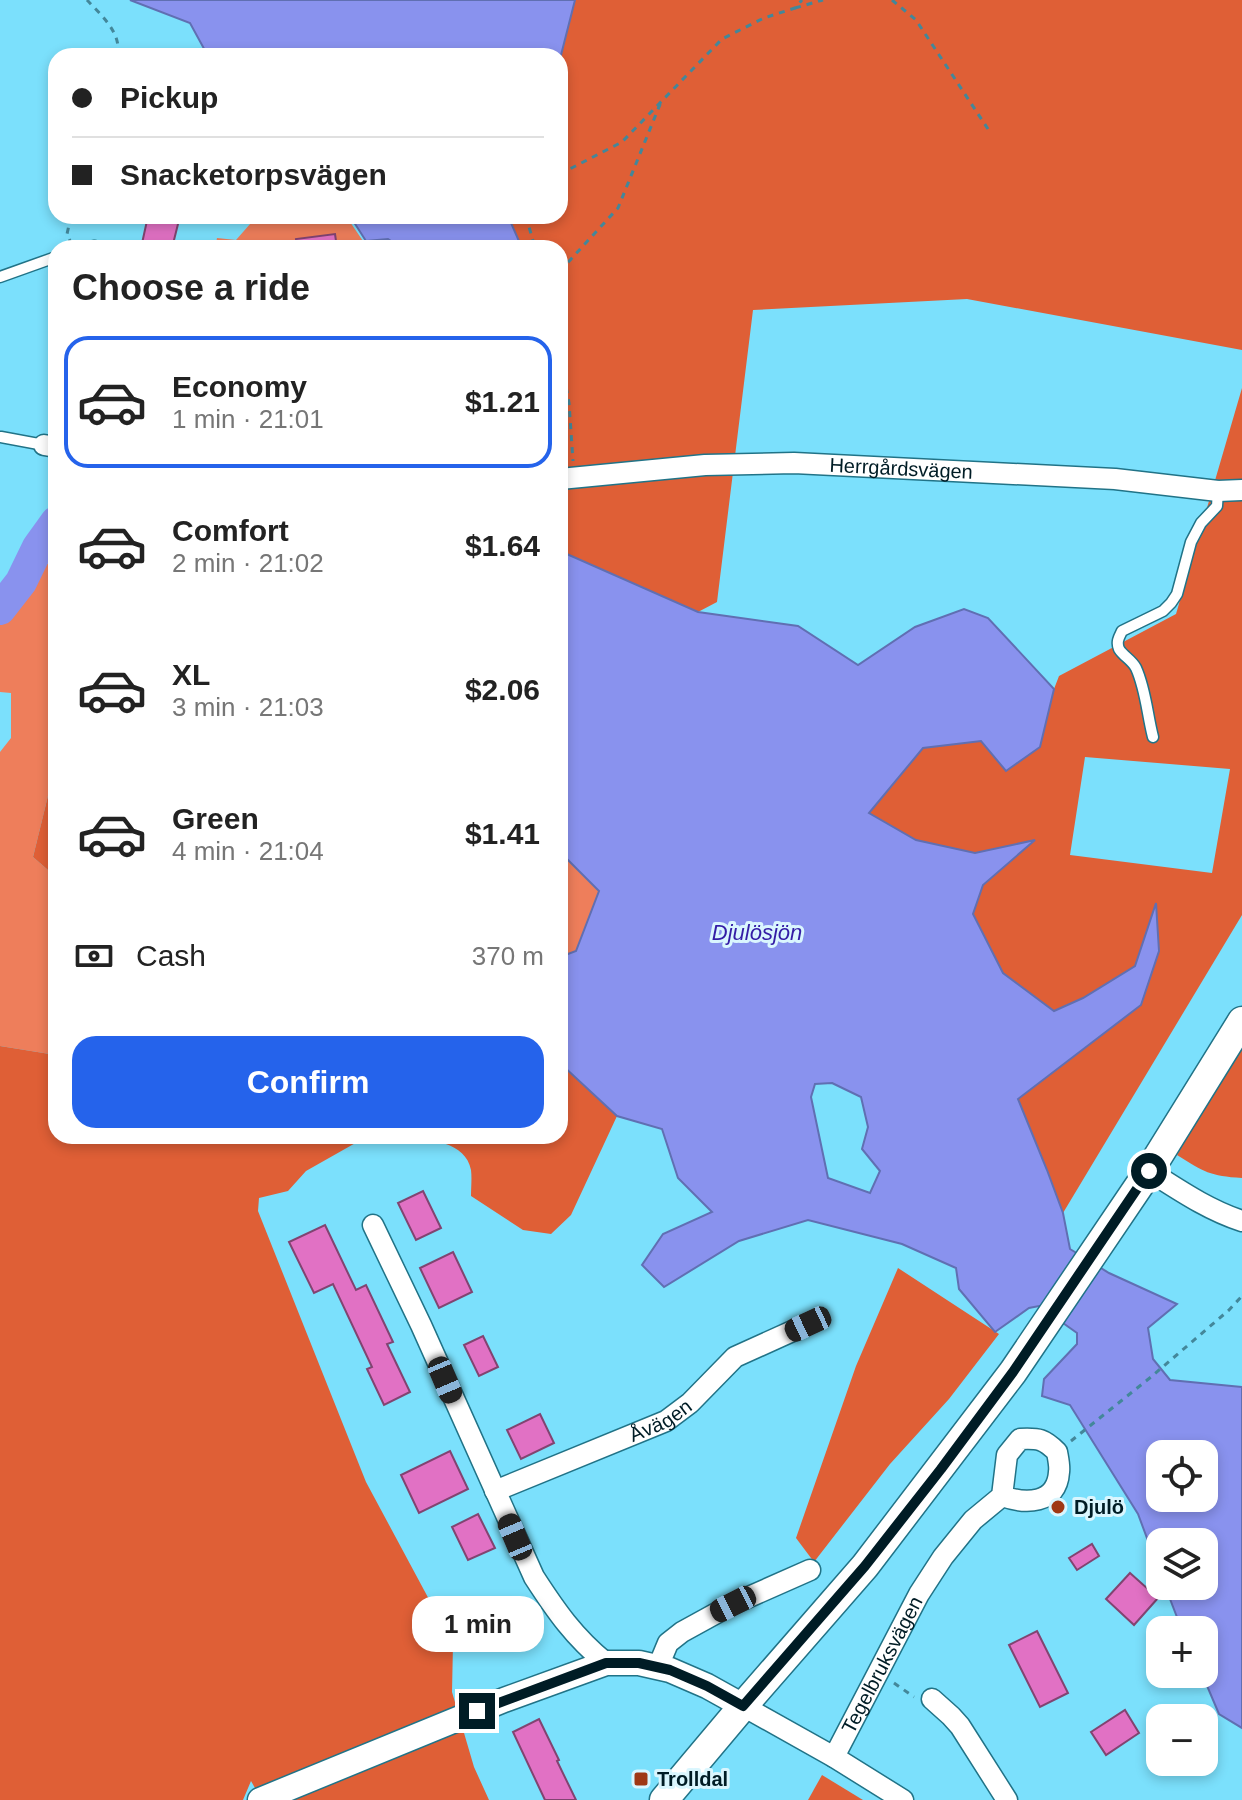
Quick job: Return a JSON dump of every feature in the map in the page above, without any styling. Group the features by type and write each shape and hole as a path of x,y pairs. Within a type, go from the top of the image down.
{"main road":[{"path":"664,1800 865,1566 1013,1372 1149,1171 1242,1021"}],"street":[{"name":"Herrgårdsvägen","path":"568,478 705,465 794,463 1115,479 1218,491 1242,490"},
{"path":"1149,1171 1196,1200 1242,1221"},
{"path":"373,1225 534,1577 557,1613 606,1663"},
{"name":"Åvägen","path":"495,1491 666,1421 690,1403 735,1357 808,1324"},
{"path":"1038,1438 1057,1452 1059,1473 1055,1488 1046,1496 1031,1502 1002,1496 1007,1455 1020,1439 1038,1438"},
{"name":"Tegelbruksvägen","path":"743,1706 834,1757 919,1594 943,1557 973,1520 1002,1496"},
{"path":"658,1667 668,1643 682,1632 733,1604 810,1570"},
{"path":"260,1800 504,1700 606,1663 639,1663 670,1670 743,1706"},
{"path":"932,1699 960,1726 1007,1800"},
{"path":"834,1757 903,1800"}],"lane":[{"path":"0,277 48,260"},
{"path":"0,436 48,446"},
{"path":"1153,737 1136,667 1120,651 1117,643 1122,631 1163,611 1177,594 1191,542 1201,523 1217,506 1218,491"}],"path":[{"path":"87,0 109,25 119,48"},
{"path":"795,8 802,0"},
{"path":"568,170 622,142 722,39 764,18 823,0"},
{"path":"892,0 916,20 988,129"},
{"path":"568,262 618,208 662,101"},
{"path":"568,397 568,440"},
{"path":"1057,1452 1179,1354 1242,1296"},
{"path":"877,1674 926,1706 932,1699"}],"shaded area":[{"path":"575,0 1242,0 1242,350 967,299 753,310 717,602 698,612 568,555 568,240 518,240 512,224 568,224 568,48 563,48"},
{"path":"250,224 351,224 362,240 236,240"},
{"path":"1242,388 1242,915 1063,1213 1018,1099 1141,1005 1155,906 1135,966 1083,998 1054,1011 1003,973 973,914 983,885 1033,841 975,853 916,840 868,813 923,748 981,741 1006,771 1040,747 1059,676 1176,614","holes":["1085,757 1230,769 1212,873 1070,855"]},
{"path":"48,563 48,796 33,857 48,870 48,1054 0,1046 0,752 11,738 11,693 0,692 0,623"},
{"path":"48,796 48,870 33,857"},
{"path":"568,860 599,891 576,951 568,954"},
{"path":"1242,1038 1242,1178 1208,1172 1177,1155"},
{"path":"0,1046 48,1054 48,1144 354,1144 306,1171 288,1191 259,1198 258,1211 366,1482 453,1644 452,1692 474,1767 489,1800 262,1800 251,1781 243,1800 0,1800"},
{"path":"568,1070 617,1116 571,1215 551,1234 523,1230 471,1196 468,1161 445,1144 568,1144"},
{"path":"898,1268 999,1334 949,1399 890,1464 814,1562 796,1538 856,1366"},
{"path":"822,1775 863,1800 808,1800"}],"water":[{"path":"130,0 575,0 563,48 204,48 190,23"},
{"path":"355,224 512,224 518,240 388,239 365,240"},
{"name":"Djulösjön","path":"568,555 698,612 798,626 858,665 915,627 964,609 988,618 1054,689 1040,747 1006,771 981,741 923,748 869,813 916,840 975,853 1035,840 983,885 973,914 1003,973 1054,1011 1083,998 1135,966 1156,903 1159,951 1141,1005 1018,1099 1063,1213 1070,1249 1109,1273 1177,1304 1148,1328 1153,1359 1170,1380 1242,1387 1242,1728 1219,1714 1218,1704 1215,1704 1208,1688 1218,1688 1218,1616 1177,1616 1170,1600 1218,1600 1218,1528 1146,1528 1146,1535 1138,1514 1070,1405 1042,1396 1044,1379 1077,1344 1077,1333 1039,1306 1029,1308 995,1332 959,1289 956,1268 902,1244 808,1220 739,1241 664,1287 642,1265 663,1234 712,1212 678,1178 662,1129 617,1116 568,1071 568,954 576,951 599,891 568,860","holes":["832,1083 861,1097 868,1127 862,1149 880,1171 870,1193 828,1178 811,1097 815,1084"]}],"building":[{"path":"146,224 178,224 174,240 143,240"},
{"path":"335,234 336,240 296,240"},
{"path":"423,1191 441,1228 416,1240 398,1203"},
{"path":"325,1225 356,1290 366,1285 393,1342 387,1344 410,1392 384,1405 367,1369 372,1367 333,1284 314,1293 289,1242"},
{"path":"453,1252 472,1292 439,1308 420,1268"},
{"path":"483,1336 498,1367 479,1376 464,1345"},
{"path":"540,1414 554,1443 521,1459 507,1430"},
{"path":"450,1451 468,1489 419,1513 401,1475"},
{"path":"478,1514 495,1548 468,1560 452,1527"},
{"path":"1092,1544 1099,1556 1077,1570 1069,1558"},
{"path":"1130,1573 1146,1587 1146,1600 1156,1600 1134,1625 1106,1599"},
{"path":"1037,1631 1068,1693 1040,1707 1009,1645"},
{"path":"1125,1710 1139,1733 1106,1755 1091,1732"},
{"path":"539,1719 576,1800 545,1800 513,1732"}],"waterway":[{"path":"0,609 21,582 48,533"}],"place":[{"name":"Djulö","path":"1058,1507"},
{"name":"Trolldal","path":"641,1779"}],"route":[{"path":"477,1711 606,1663 639,1663 670,1670 743,1706 865,1566 941,1469 1013,1372 1149,1171"}]}
